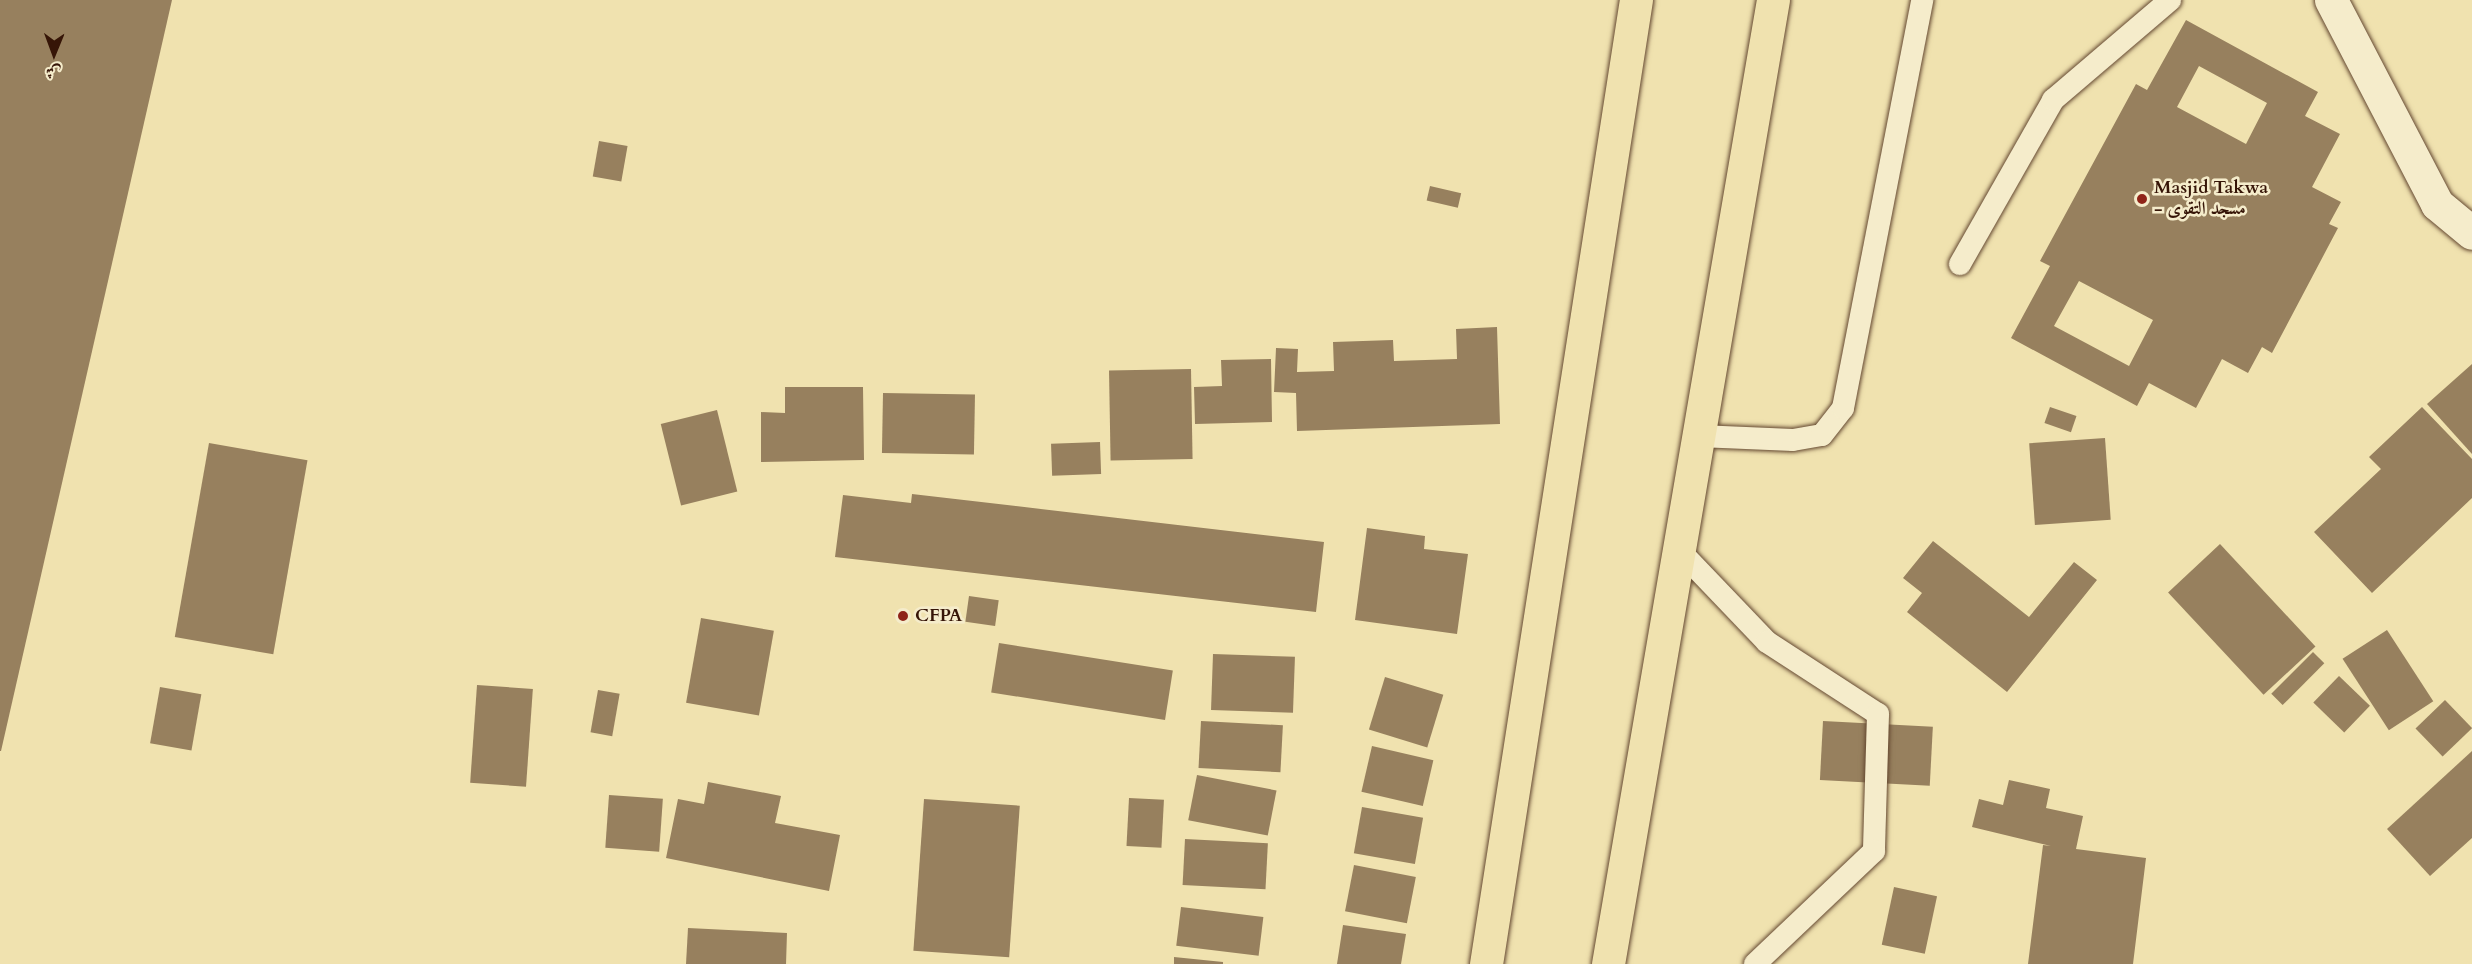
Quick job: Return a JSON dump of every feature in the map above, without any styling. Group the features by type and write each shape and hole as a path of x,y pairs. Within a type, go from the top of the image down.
{"highway":[{"path":"1486,964 1636,0"},
{"path":"1608,964 1681,552 1773,0"}],"street":[{"path":"2331,0 2437,204 2472,233"}],"lane":[{"path":"1699,436 1793,440 1822,435 1843,408 1922,0"},
{"path":"1960,264 2053,100 2170,0"},
{"path":"1681,552 1767,642 1878,714 1874,851 1755,964"}],"building":[{"path":"0,0 172,0 1,751 0,751"},
{"path":"2186,20 2318,92 2305,116 2340,134 2312,187 2341,202 2329,224 2338,228 2272,353 2262,347 2248,373 2222,359 2196,408 2149,383 2137,406 2011,338 2050,266 2040,261 2136,84 2147,90","holes":["2199,66 2267,103 2246,144 2177,107","2079,281 2153,320 2129,366 2054,326"]},
{"path":"599,141 628,146 621,181 593,176"},
{"path":"1430,186 1461,193 1458,208 1427,201"},
{"path":"1497,327 1500,424 1297,431 1296,393 1274,392 1276,348 1298,349 1297,372 1334,371 1333,342 1393,340 1394,361 1457,359 1456,329"},
{"path":"1271,359 1272,422 1195,424 1194,387 1222,386 1221,360"},
{"path":"2472,364 2472,454 2427,404"},
{"path":"1191,369 1193,459 1111,460 1109,370"},
{"path":"785,387 863,387 864,460 761,462 761,412 785,413"},
{"path":"883,393 975,395 974,455 882,453"},
{"path":"2050,407 2076,416 2071,432 2044,423"},
{"path":"2422,407 2472,459 2472,498 2372,593 2314,532 2381,469 2369,457"},
{"path":"717,410 737,492 681,506 661,424"},
{"path":"2105,438 2111,520 2035,525 2029,443"},
{"path":"1100,442 1101,474 1052,476 1051,444"},
{"path":"209,443 307,460 273,654 175,637"},
{"path":"912,494 1324,542 1316,612 835,557 843,495 911,503"},
{"path":"1367,528 1425,536 1424,549 1468,554 1457,634 1355,620"},
{"path":"1933,541 2029,617 2074,562 2097,580 2007,692 1907,612 1922,593 1903,578"},
{"path":"2220,544 2315,646 2264,695 2168,592"},
{"path":"969,596 999,600 995,626 965,622"},
{"path":"701,618 774,631 759,716 686,703"},
{"path":"2387,630 2433,701 2389,730 2343,659"},
{"path":"999,643 1173,671 1165,720 991,692"},
{"path":"2313,652 2324,663 2283,705 2271,694"},
{"path":"1213,654 1295,657 1293,713 1211,710"},
{"path":"2339,676 2370,706 2344,732 2313,703"},
{"path":"1385,677 1443,695 1427,747 1369,730"},
{"path":"477,685 533,689 526,787 470,783"},
{"path":"160,687 201,694 191,750 150,743"},
{"path":"598,690 620,694 612,736 591,732"},
{"path":"2445,700 2472,728 2443,757 2416,728"},
{"path":"1201,721 1283,725 1280,772 1199,768"},
{"path":"1823,721 1933,727 1930,786 1820,780"},
{"path":"1372,746 1433,760 1423,806 1361,792"},
{"path":"2472,751 2472,838 2430,876 2387,829"},
{"path":"1197,775 1277,790 1268,836 1188,820"},
{"path":"2009,780 2050,789 2046,808 2083,816 2076,849 2146,858 2133,964 2028,964 2043,845 2051,846 1972,827 1979,799 2003,805"},
{"path":"708,782 781,796 775,823 840,835 829,891 666,858 678,799 704,804"},
{"path":"609,795 663,799 659,852 605,848"},
{"path":"1129,798 1164,800 1161,848 1126,846"},
{"path":"924,799 1020,806 1009,957 913,951"},
{"path":"1362,807 1423,818 1415,864 1354,853"},
{"path":"1185,839 1268,843 1265,889 1183,885"},
{"path":"1354,865 1416,877 1407,923 1345,911"},
{"path":"1894,887 1937,896 1925,954 1882,945"},
{"path":"1181,907 1263,917 1259,956 1176,946"},
{"path":"1343,925 1406,934 1401,964 1337,964"},
{"path":"688,928 787,933 786,964 686,964"},
{"path":"1174,957 1223,962 1223,964 1174,964"}],"place":[{"name":"Masjid Takwa - مسجد التقوى","path":"2142,199"},
{"name":"CFPA","path":"903,616"}]}
